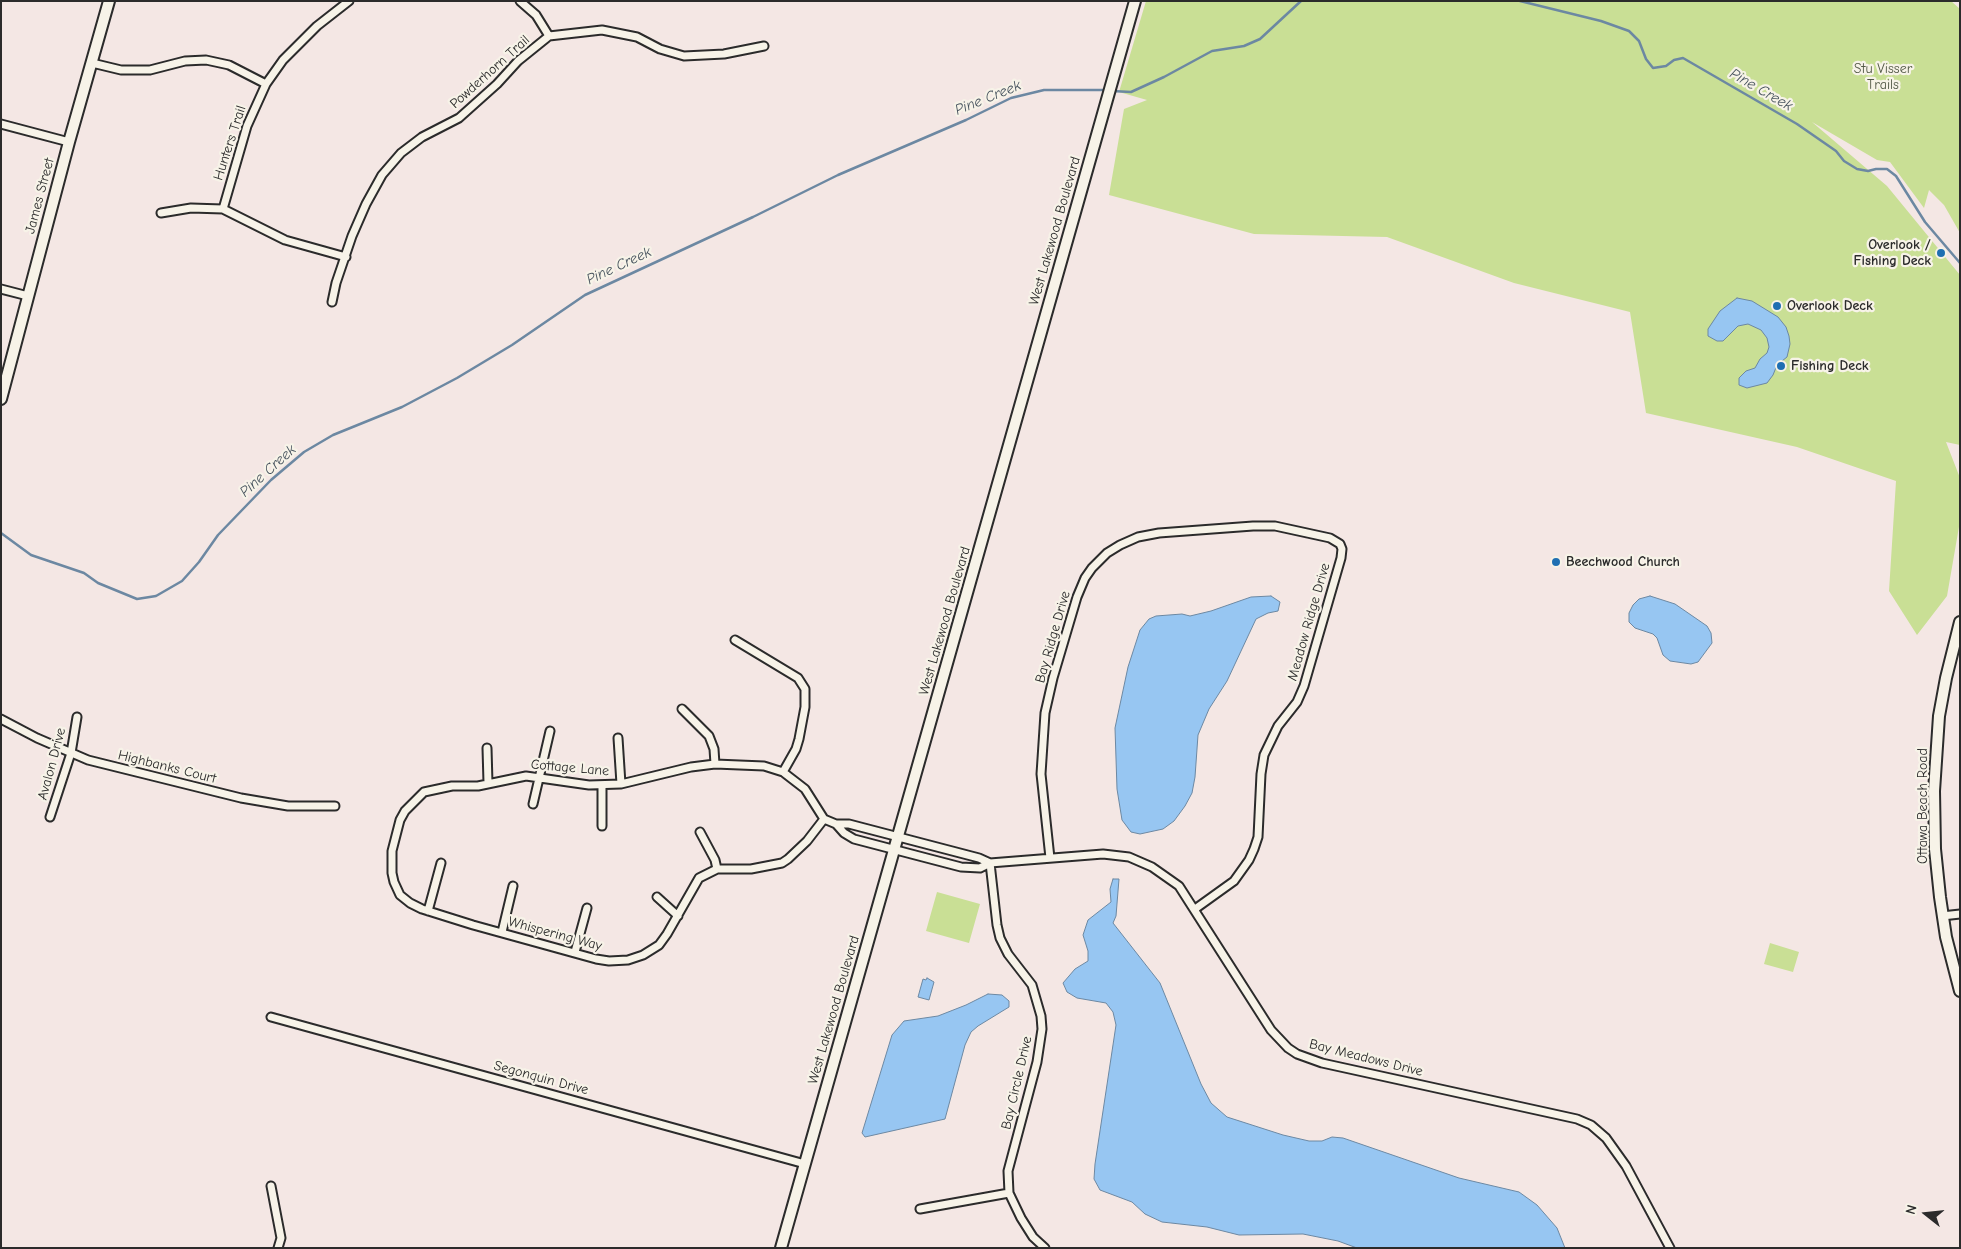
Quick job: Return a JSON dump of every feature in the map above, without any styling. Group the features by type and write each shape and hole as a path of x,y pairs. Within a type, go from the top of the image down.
{"street":[{"name":"James Street","path":"1,399 68,142 109,1"},
{"name":"Hunters Trail","path":"223,209 247,126 266,84 283,60 317,26 349,1"},
{"path":"520,1 536,15 549,36"},
{"name":"West Lakewood Boulevard","path":"781,1248 1135,1"},
{"name":"Powderhorn Trail","path":"332,302 336,283 366,204 382,175 400,153 422,137 459,118 498,84 518,60 549,36 602,30 637,37 660,49 684,56 724,54 764,46"},
{"path":"92,63 121,70 150,70 185,60 206,60 229,66 266,84"},
{"path":"1,124 68,142"},
{"path":"161,213 191,208 223,209 285,240 346,257"},
{"path":"1,289 28,296"},
{"name":"Bay Ridge Drive","path":"1050,858 1041,774 1045,713 1076,597 1092,568 1106,553 1120,545 1138,537 1159,533 1275,526 1323,536 1340,544"},
{"name":"Meadow Ridge Drive","path":"1195,909 1234,881 1249,860 1254,849 1258,837 1261,774 1264,755 1278,726 1297,702 1304,686 1341,558 1342,550 1340,544"},
{"name":"Ottawa Beach Road","path":"1960,622 1946,678 1936,747 1934,791 1935,849 1942,916 1960,991"},
{"path":"735,640 798,678 805,689 799,739 796,749 783,772"},
{"path":"682,709 709,736 714,749 715,764"},
{"name":"Avalon Drive","path":"50,817 71,753 78,717"},
{"name":"Highbanks Court","path":"1,719 36,738 88,760 241,798 288,806 335,806"},
{"path":"533,804 550,731"},
{"path":"618,738 621,784"},
{"path":"486,748 488,783"},
{"name":"Cottage Lane","path":"395,840 405,811 424,792 445,787 467,787 526,776 602,785 621,784 690,767 715,764 764,766 783,772 805,789 824,819"},
{"path":"602,785 602,826"},
{"path":"700,832 717,868 751,869 782,863 788,860 807,841 824,819 836,824 844,833 854,839 894,850"},
{"path":"836,824 847,823 898,837"},
{"name":"Bay Meadows Drive","path":"898,837 979,858 990,863"},
{"name":"Whispering Way","path":"395,840 391,863 394,882 405,900 428,911 609,961 636,958 649,952 659,944 668,934 699,878 717,868"},
{"name":"Bay Meadows Drive","path":"894,850 961,867 980,868 990,863 1103,854 1129,857 1152,866 1179,886 1271,1030 1288,1048 1297,1054 1322,1062 1577,1119 1591,1125 1606,1138 1626,1166 1670,1248"},
{"path":"428,911 441,863"},
{"name":"Bay Circle Drive","path":"990,863 1000,938 1008,954 1032,985 1041,1016 1042,1029 1037,1062 1008,1171 1009,1192 1020,1218 1033,1237 1045,1248"},
{"path":"502,932 514,886"},
{"path":"657,897 678,916"},
{"path":"575,952 587,908"},
{"path":"1942,916 1960,914"},
{"name":"Segonquin Drive","path":"271,1017 805,1164"},
{"path":"271,1186 281,1238 278,1248"},
{"path":"920,1209 1009,1192"}],"green space":[{"name":"Stu Visser Trails","path":"1146,1 1951,1 1960,9 1960,233 1944,205 1929,190 1924,208 1890,162 1877,160 1812,122 1887,186 1960,275 1960,445 1946,442 1960,478 1960,521 1947,596 1917,635 1889,591 1896,481 1797,447 1646,413 1630,312 1514,283 1387,237 1254,234 1109,195 1124,109 1147,100 1119,92"},
{"path":"937,892 980,904 969,943 926,931"},
{"path":"1770,943 1799,952 1793,972 1764,964"}],"water":[{"path":"1737,298 1752,301 1778,317 1786,327 1790,344 1787,357 1777,365 1767,383 1747,388 1739,385 1739,378 1746,371 1755,368 1760,359 1767,353 1769,347 1767,338 1761,330 1748,324 1738,326 1723,341 1717,341 1708,336 1708,329 1720,311"},
{"path":"1271,596 1280,602 1278,611 1268,613 1256,619 1227,681 1209,709 1198,735 1195,777 1192,793 1185,806 1174,821 1163,829 1140,834 1131,832 1122,820 1117,789 1115,728 1128,667 1140,630 1149,619 1156,616 1182,614 1190,616 1251,597"},
{"path":"1650,596 1675,604 1707,626 1711,633 1712,643 1698,662 1691,664 1670,661 1663,655 1657,638 1653,634 1635,628 1629,622 1629,613 1633,605 1639,599"},
{"path":"1113,879 1119,879 1116,916 1113,923 1160,983 1201,1084 1211,1103 1227,1117 1283,1135 1309,1141 1322,1141 1332,1137 1343,1138 1459,1178 1519,1192 1537,1205 1557,1228 1565,1248 1357,1248 1338,1241 1303,1234 1239,1235 1207,1227 1162,1222 1145,1214 1132,1202 1100,1190 1094,1179 1095,1164 1116,1025 1113,1012 1106,1003 1077,998 1067,992 1063,983 1075,969 1088,961 1088,951 1083,935 1088,920 1111,902 1110,889"},
{"path":"927,978 934,982 929,1000 918,997 923,979 926,980"},
{"path":"988,994 1002,995 1009,1001 1009,1007 971,1032 965,1045 945,1119 865,1137 862,1133 892,1035 904,1021 938,1016"}],"waterway":[{"name":"Pine Creek","path":"1112,91 1131,92 1164,77 1212,51 1244,46 1260,39 1301,1"},
{"name":"Pine Creek","path":"1520,1 1601,21 1629,31 1639,41 1646,59 1653,68 1666,66 1674,60 1683,58 1797,124 1836,151 1844,161 1857,169 1868,171 1887,169 1896,176 1925,222 1960,263"},
{"name":"Pine Creek","path":"1,533 31,555 84,573 98,583 137,599 156,596 182,581 199,562 218,535 271,480 304,452 333,435 402,407 457,378 512,345 585,295 753,217 838,175 966,120 1011,98 1044,90 1106,90"}],"place":[{"name":"Overlook / Fishing Deck","path":"1941,253"},
{"name":"Overlook Deck","path":"1777,306"},
{"name":"Fishing Deck","path":"1781,366"},
{"name":"Beechwood Church","path":"1556,562"}]}
